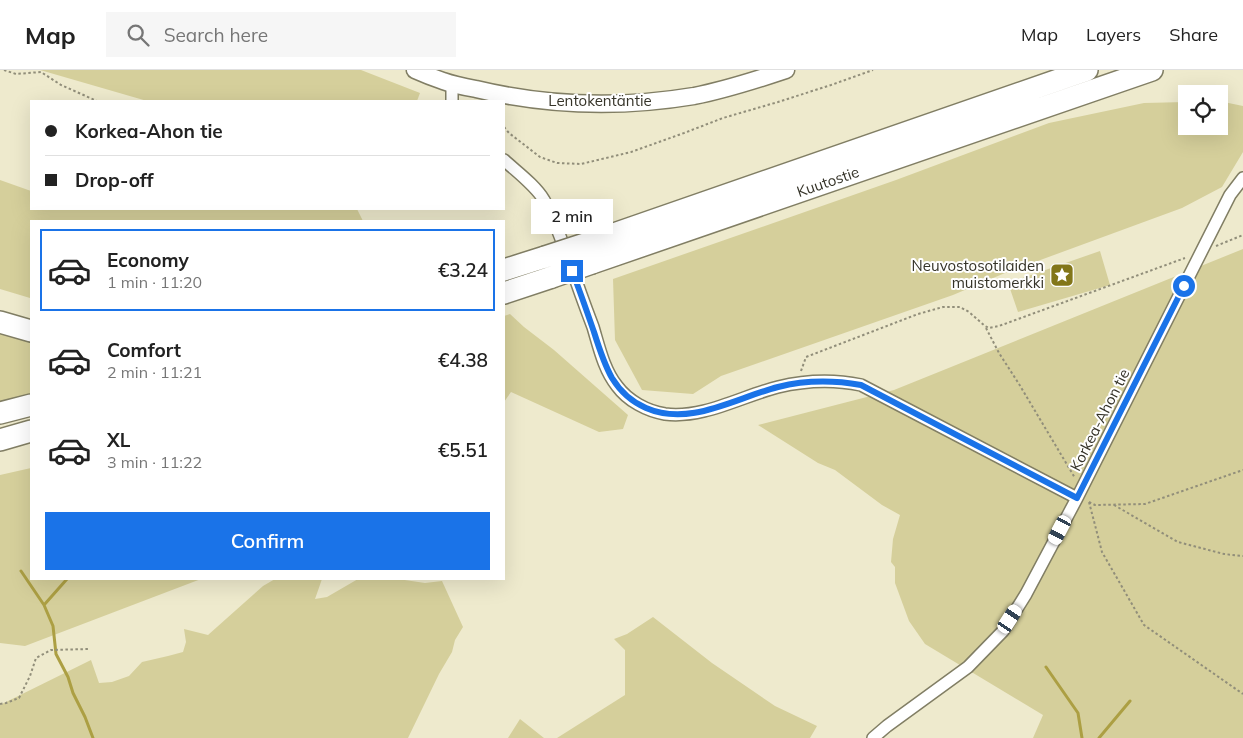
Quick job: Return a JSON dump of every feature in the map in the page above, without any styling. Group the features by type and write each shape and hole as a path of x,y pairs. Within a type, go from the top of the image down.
{"highway":[{"name":"Kuutostie","path":"505,293 552,277 590,253 1087,70"},
{"name":"Kuutostie","path":"505,269 545,257 590,253 1152,70"},
{"path":"0,322 30,331"},
{"path":"0,413 30,406"},
{"path":"0,435 30,430"},
{"path":"0,440 30,430"}],"street":[{"name":"Lentokentäntie","path":"415,70 452,84 509,97 581,104 665,100 696,96 786,70"},
{"path":"452,84 452,100"},
{"path":"505,161 543,199 560,235 606,366 618,387 637,404 664,414 685,414 704,410 777,387 803,382 825,380 861,385 1079,494"},
{"name":"Korkea-Ahon tie","path":"873,738 968,667 1002,631 1026,594 1079,494 1230,195 1243,178"}],"path":[{"path":"4,70 16,74 41,72 61,85 95,100"},
{"path":"505,128 508,133 540,157 557,163 581,164 631,152 723,118 787,100 873,70"},
{"path":"985,326 989,328 999,326 1243,236"},
{"path":"800,374 806,357 918,314 943,307 960,307 985,326 1079,494 1089,502 1096,505 1145,504 1243,470"},
{"path":"1089,502 1102,552 1144,625 1243,694"},
{"path":"1113,504 1178,542 1224,554 1243,556"},
{"path":"0,704 19,698 30,676 36,658 51,650 89,649"}],"shaded area":[{"path":"40,70 361,70 420,93 417,100 144,100"},
{"path":"1178,102 1178,135 1228,135 1228,103 1243,106 1243,152 1222,187 1182,208 1005,273 953,295 721,376 693,394 642,390 615,340 613,279 896,180 1049,123 1144,103"},
{"path":"0,180 30,191 30,210 358,210 362,220 30,220 30,298 0,289"},
{"path":"1243,249 1243,738 1033,738 1043,715 925,644 909,621 895,583 895,567 891,562 893,539 900,515 882,505 835,470 818,463 758,425 894,390"},
{"path":"1100,251 1110,285 1018,312 1008,283"},
{"path":"510,314 628,415 623,429 599,432 511,392 505,401 505,316"},
{"path":"0,330 30,339 30,394 0,402"},
{"path":"30,468 30,580 198,580 25,646 0,643 0,475"},
{"path":"273,580 322,580 315,599 327,597 356,580 405,580 425,583 442,581 463,627 408,738 0,738 0,705 91,660 99,683 112,682 129,676 142,662 183,652 186,642 184,629 208,635 263,586"},
{"path":"653,617 712,663 775,706 817,726 810,738 557,738 625,695 625,650 614,639 627,634"},
{"path":"520,719 544,738 508,738"}],"waterway":[{"path":"21,571 44,605 53,626 56,654 68,677 93,738"},
{"path":"44,605 66,580"},
{"path":"1046,667 1078,713 1082,738"},
{"path":"1099,738 1130,701"}],"place":[{"name":"Neuvostosotilaiden muistomerkki","path":"1062,275"}],"route":[{"path":"572,271 611,378 626,395 637,404 648,409 664,414 692,414 777,387 803,382 825,380 861,385 1077,498 1184,286"}]}
